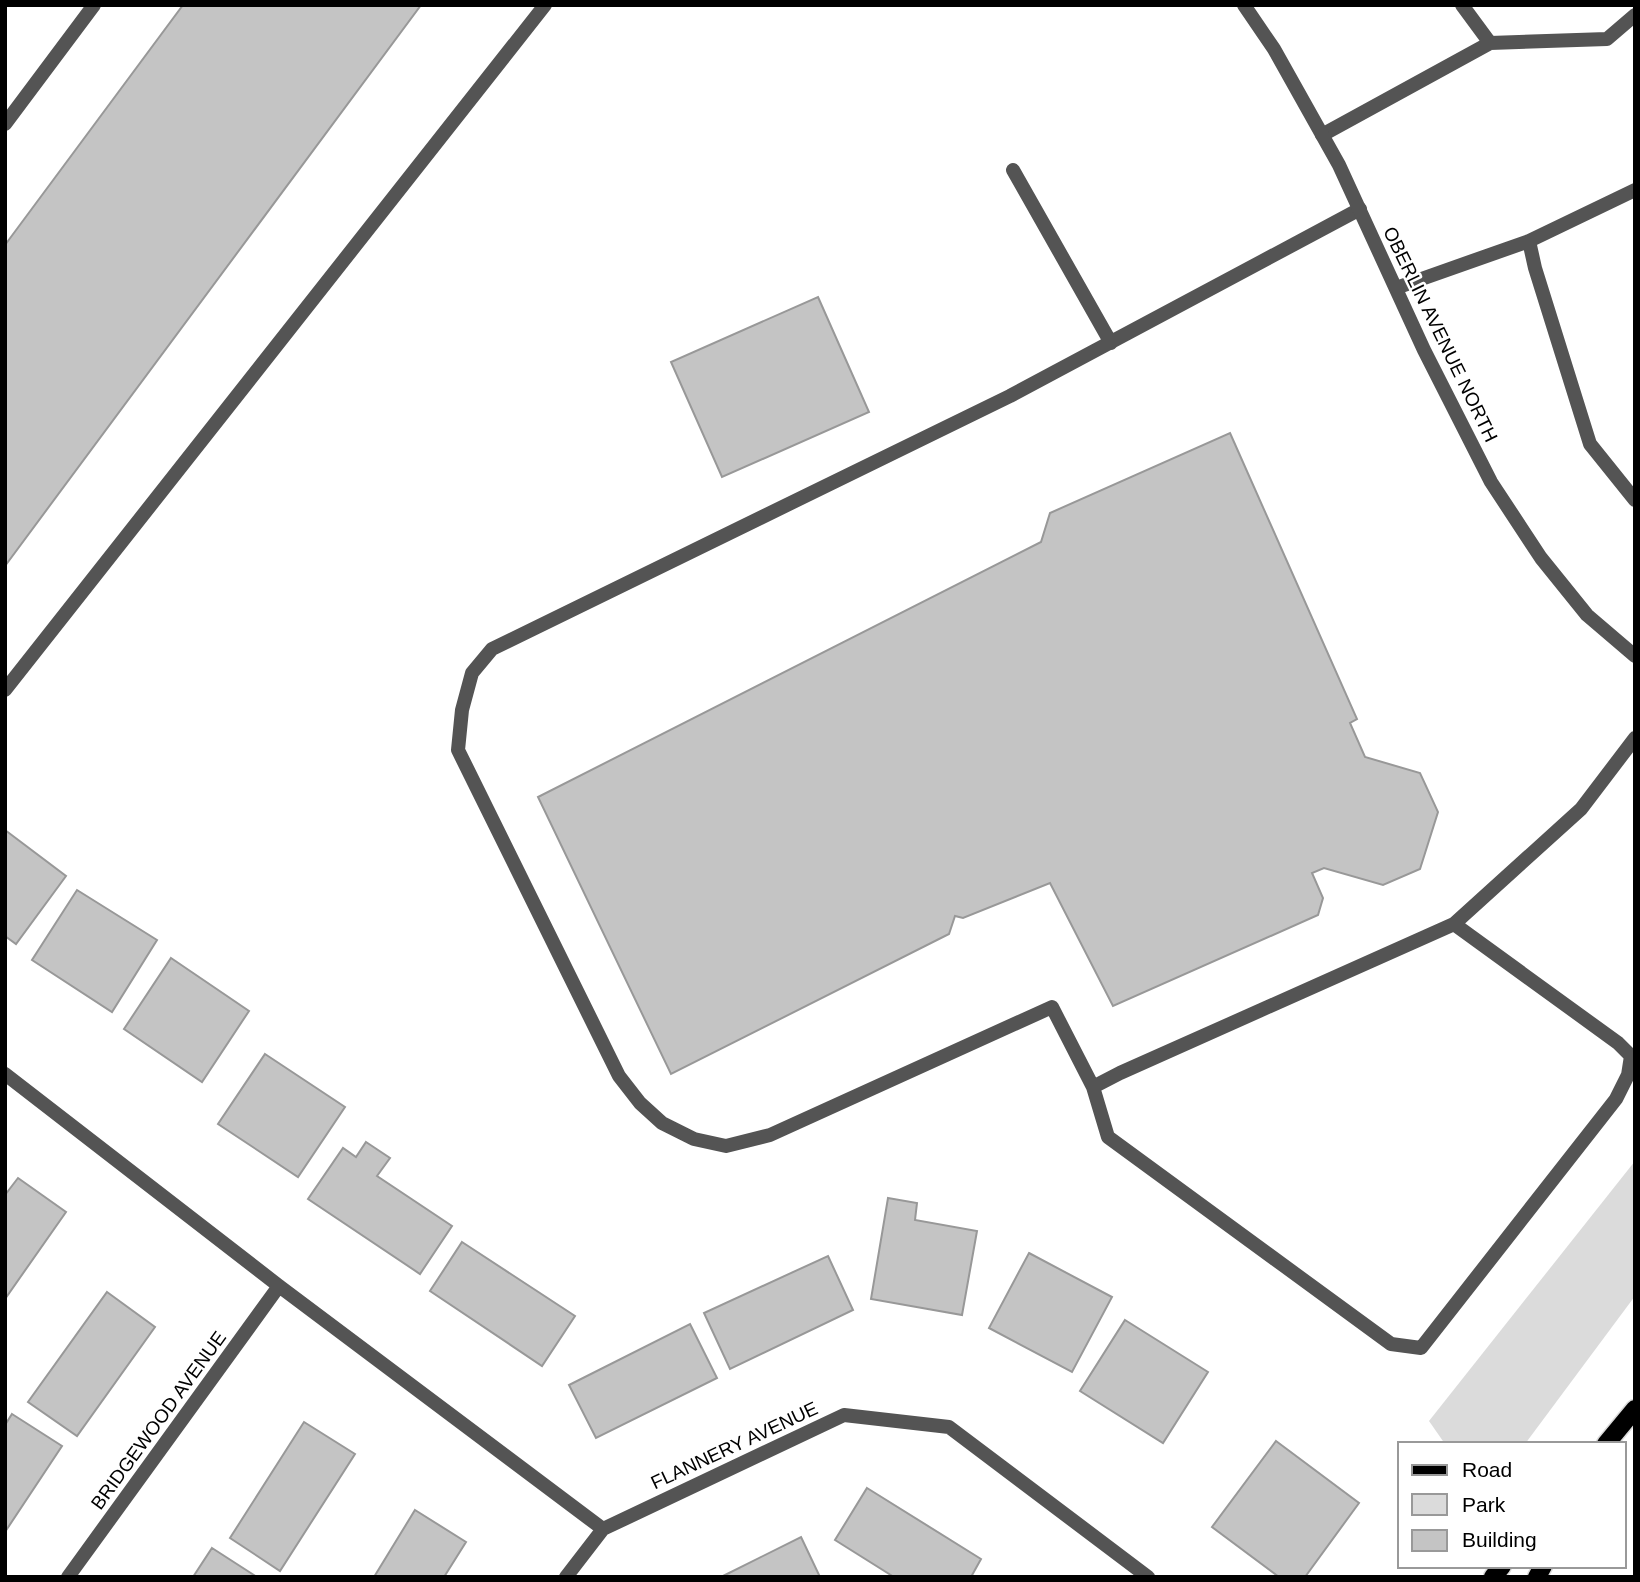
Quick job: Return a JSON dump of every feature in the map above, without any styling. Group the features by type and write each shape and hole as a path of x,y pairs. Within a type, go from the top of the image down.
{"main road":[{"path":"1608,1442 1630,1416"},
{"path":"1613,1442 1630,1416"}],"street":[{"path":"5,124 94,5"},
{"path":"5,690 545,5"},
{"name":"OBERLIN AVENUE NORTH","path":"1244,5 1274,49 1339,165 1473,446 1505,504 1541,558 1587,615 1635,656"},
{"path":"1462,5 1490,43"},
{"path":"1322,135 1490,43 1607,39 1635,15"},
{"path":"1013,170 1111,342"},
{"path":"1396,288 1530,241 1635,190"},
{"path":"1360,209 998,402 492,649 472,673 462,710 458,750 619,1076 639,1103 662,1123 694,1139 726,1146 770,1135 1052,1007 1093,1087 1108,1137 1391,1344 1421,1348 1616,1099 1628,1075 1631,1056 1618,1043 1454,924"},
{"path":"1530,241 1535,268 1590,444 1635,500"},
{"path":"1093,1087 1454,924 1581,808 1635,738"},
{"path":"5,1074 279,1286 603,1529"},
{"name":"BRIDGEWOOD AVENUE","path":"68,1577 279,1286"},
{"name":"FLANNERY AVENUE","path":"566,1577 603,1529 844,1415 949,1427 1149,1577"}],"green space":[{"path":"1635,1161 1635,1296 1526,1442 1444,1442 1429,1421"}],"building":[{"path":"183,5 421,5 5,566 5,245"},
{"path":"818,297 869,412 722,477 671,362"},
{"path":"1230,433 1357,719 1350,723 1365,757 1420,773 1438,812 1420,869 1383,885 1324,868 1312,873 1323,898 1318,915 1113,1006 1050,883 963,918 955,916 949,934 671,1074 538,797 1041,542 1050,513"},
{"path":"5,830 66,876 16,944 5,936"},
{"path":"77,890 157,940 112,1012 32,960"},
{"path":"171,958 249,1011 202,1082 124,1029"},
{"path":"265,1054 345,1107 298,1177 218,1124"},
{"path":"366,1142 390,1158 377,1176 452,1226 420,1274 308,1199 343,1148 356,1157"},
{"path":"18,1178 66,1212 5,1299 5,1195"},
{"path":"888,1198 917,1203 915,1220 977,1231 962,1315 871,1299"},
{"path":"462,1242 575,1316 542,1366 430,1291"},
{"path":"1029,1253 1112,1297 1072,1372 989,1328"},
{"path":"828,1256 853,1310 730,1369 704,1313"},
{"path":"107,1292 155,1327 77,1436 28,1402"},
{"path":"1125,1320 1208,1372 1163,1443 1080,1391"},
{"path":"690,1324 717,1378 596,1438 569,1385"},
{"path":"12,1414 62,1446 5,1532 5,1425"},
{"path":"304,1422 355,1454 280,1571 230,1538"},
{"path":"1276,1441 1359,1503 1305,1577 1279,1577 1212,1527"},
{"path":"867,1488 981,1559 971,1577 894,1577 835,1540"},
{"path":"415,1510 466,1542 444,1577 374,1577"},
{"path":"801,1537 820,1577 721,1577"},
{"path":"212,1548 257,1577 193,1577"}]}
